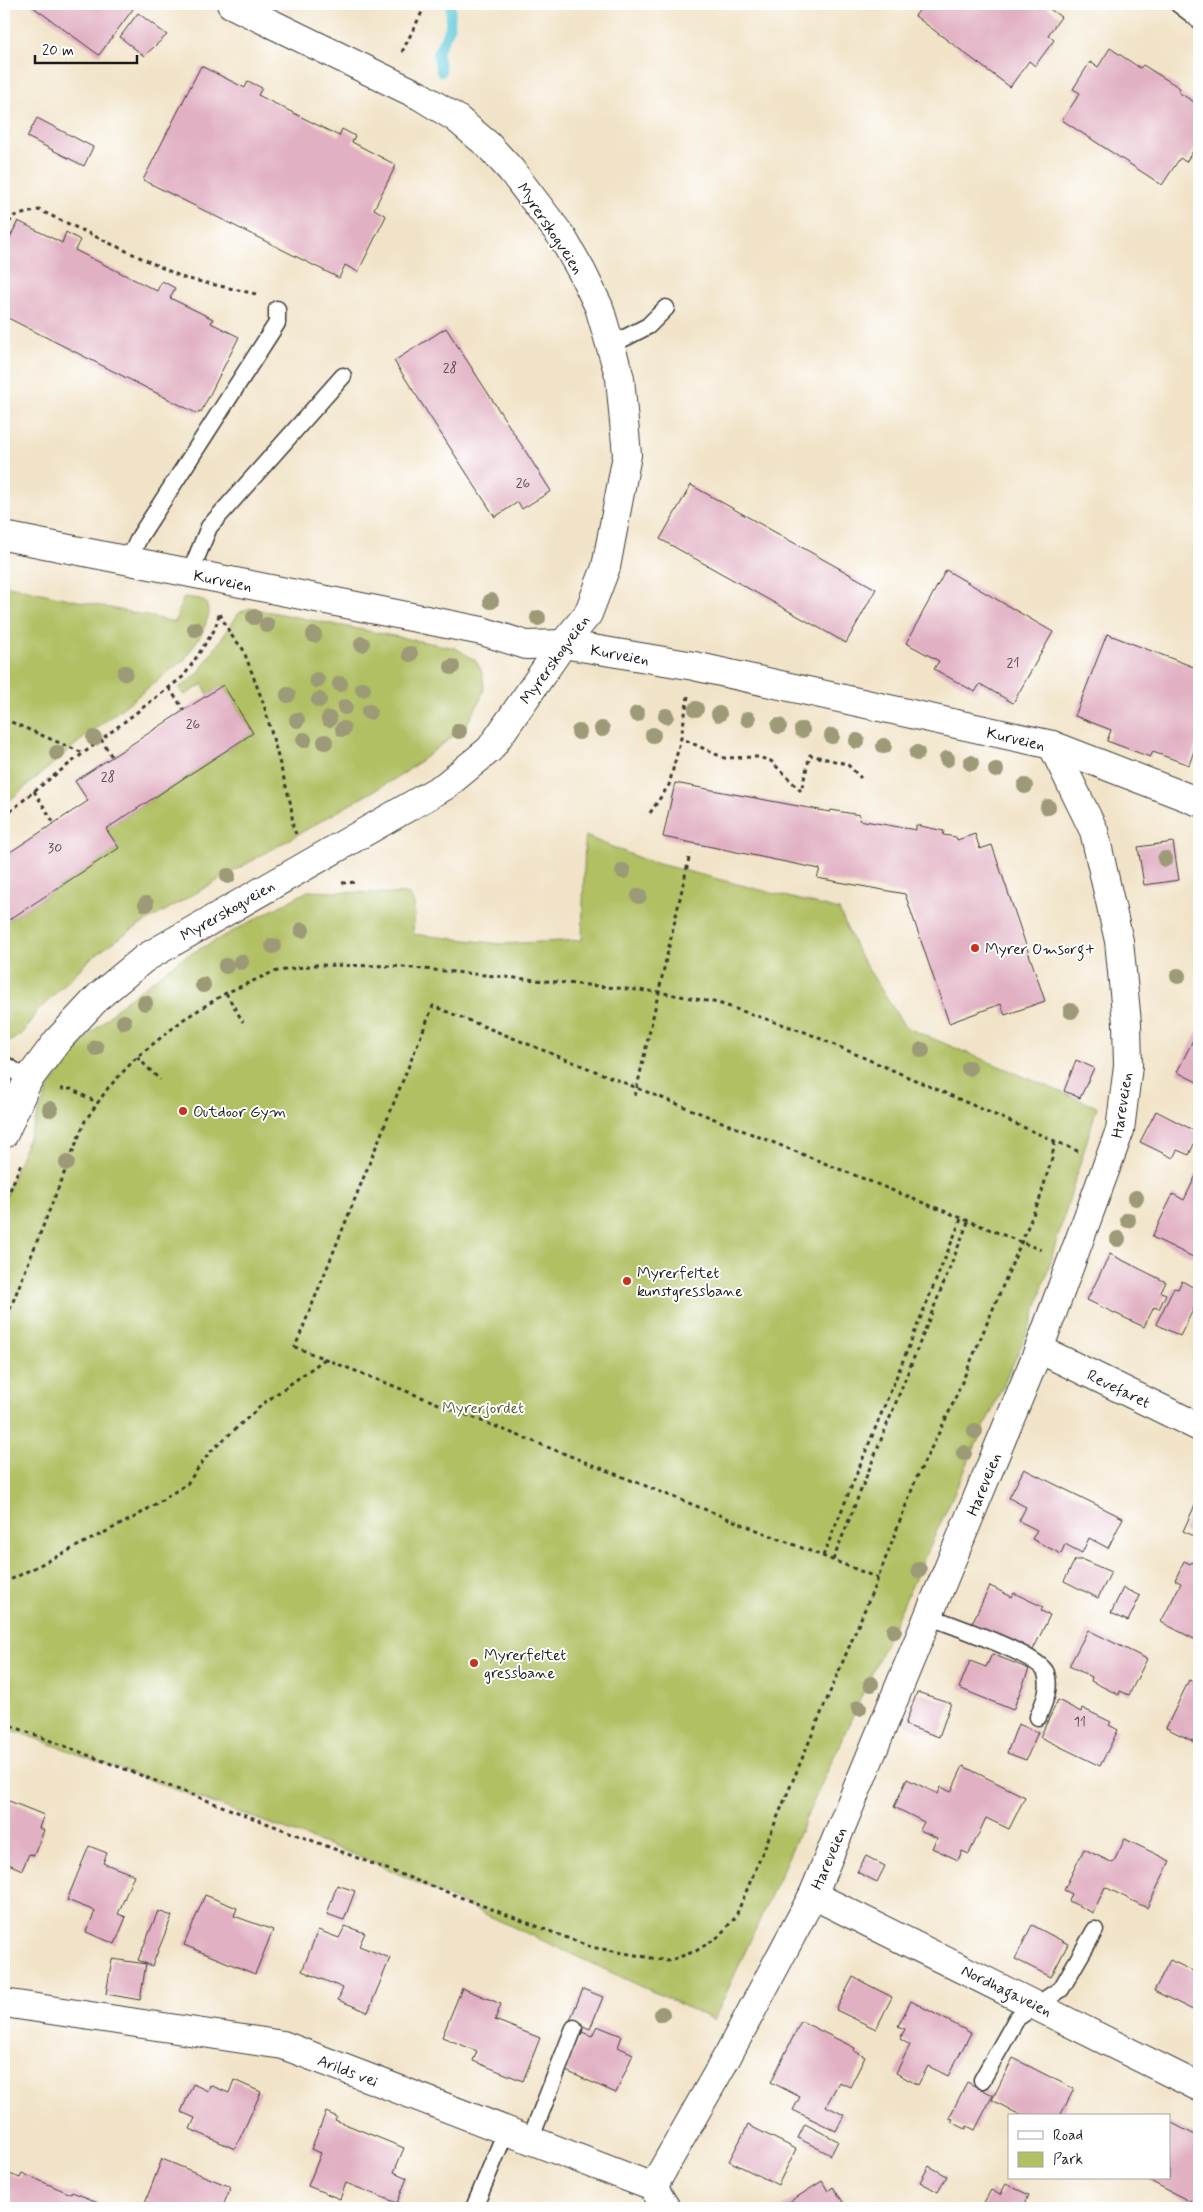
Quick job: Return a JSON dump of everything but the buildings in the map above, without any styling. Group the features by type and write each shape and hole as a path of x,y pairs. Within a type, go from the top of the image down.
{"street":[{"name":"Myrerskogveien","path":"4,1134 28,1080 58,1040 99,996 145,958 445,786 490,749 563,644 588,614 606,567 627,455 620,378 599,307 562,237 511,170 488,145 456,118 420,96 231,4"},
{"name":"Kurveien","path":"4,536 482,631 526,645 563,644 694,666 1052,746 1199,802"},
{"name":"Hareveien","path":"659,2198 728,2055 813,1895 1039,1349 1120,1130 1128,1066 1127,1024 1119,941 1094,831 1052,746"},
{"name":"Revefaret","path":"1039,1349 1199,1427"},
{"name":"Nordhagaveien","path":"813,1895 1199,2087"},
{"name":"Arilds vei","path":"4,2003 283,2045 518,2136 659,2198"}],"lane":[{"path":"1178,4 1199,20"},
{"path":"611,345 648,326 666,308"},
{"path":"128,561 140,536 277,323 277,309"},
{"path":"190,573 210,527 343,376"},
{"path":"4,1064 28,1080"},
{"path":"928,1616 1026,1655 1045,1670 1049,1689 1038,1717"},
{"path":"982,2080 1017,2018 1035,2004 1061,1989 1095,1930"},
{"path":"474,2208 518,2136 574,2028"}],"path":[{"path":"400,57 426,4"},
{"path":"4,229 14,216 39,210 184,278 256,294 277,309"},
{"path":"4,817 34,791 184,676 215,629 228,581"},
{"path":"219,613 231,635 243,649 264,705 291,805 293,827 299,840"},
{"path":"650,813 669,785 682,738 694,666"},
{"path":"169,688 184,710"},
{"path":"4,719 84,753"},
{"path":"682,738 724,758 758,757 771,761 801,791 810,755 847,764 861,778"},
{"path":"101,739 112,757"},
{"path":"34,791 54,823"},
{"path":"634,1096 690,854"},
{"path":"4,1324 85,1121 108,1088 137,1056 184,1019 226,993 273,972 315,965 393,966 658,992 718,1003 805,1032 1055,1139 1052,1158 1040,1198 951,1408 916,1479 878,1578 735,1918 718,1938 696,1951 668,1961 591,1947 4,1723"},
{"path":"226,993 243,1022"},
{"path":"878,1578 296,1347 433,1006 960,1219 1072,1262"},
{"path":"137,1056 160,1080"},
{"path":"823,1556 960,1219"},
{"path":"833,1560 968,1222"},
{"path":"4,1583 135,1517 187,1484 208,1453 264,1403 325,1358"}],"green space":[{"path":"4,585 175,622 184,597 200,599 206,603 209,614 202,633 185,659 80,741 4,805"},
{"path":"250,608 455,648 475,660 480,668 484,689 479,703 464,728 403,774 128,932 91,958 35,1014 23,1033 9,1042 4,1041 4,923 119,848 106,829 253,733 223,685 208,695 203,684 185,695 179,688 197,675 239,613"},
{"name":"Myrerjordet","path":"585,836 647,861 839,910 858,953 905,1027 1097,1107 1032,1322 714,2020 364,1858 4,1727 4,1199 48,1089 82,1042 124,1002 181,959 308,891 408,894 413,902 415,912 413,934 501,944 582,940"}],"waterway":[{"path":"441,72 437,53 450,28 451,4"}],"place":[{"name":"Myrer Omsorg+","path":"975,948"},
{"name":"Outdoor Gym","path":"183,1111"},
{"name":"Myrerfeltet kunstgressbane","path":"627,1281"},
{"name":"Myrerfeltet gressbane","path":"474,1663"}]}
